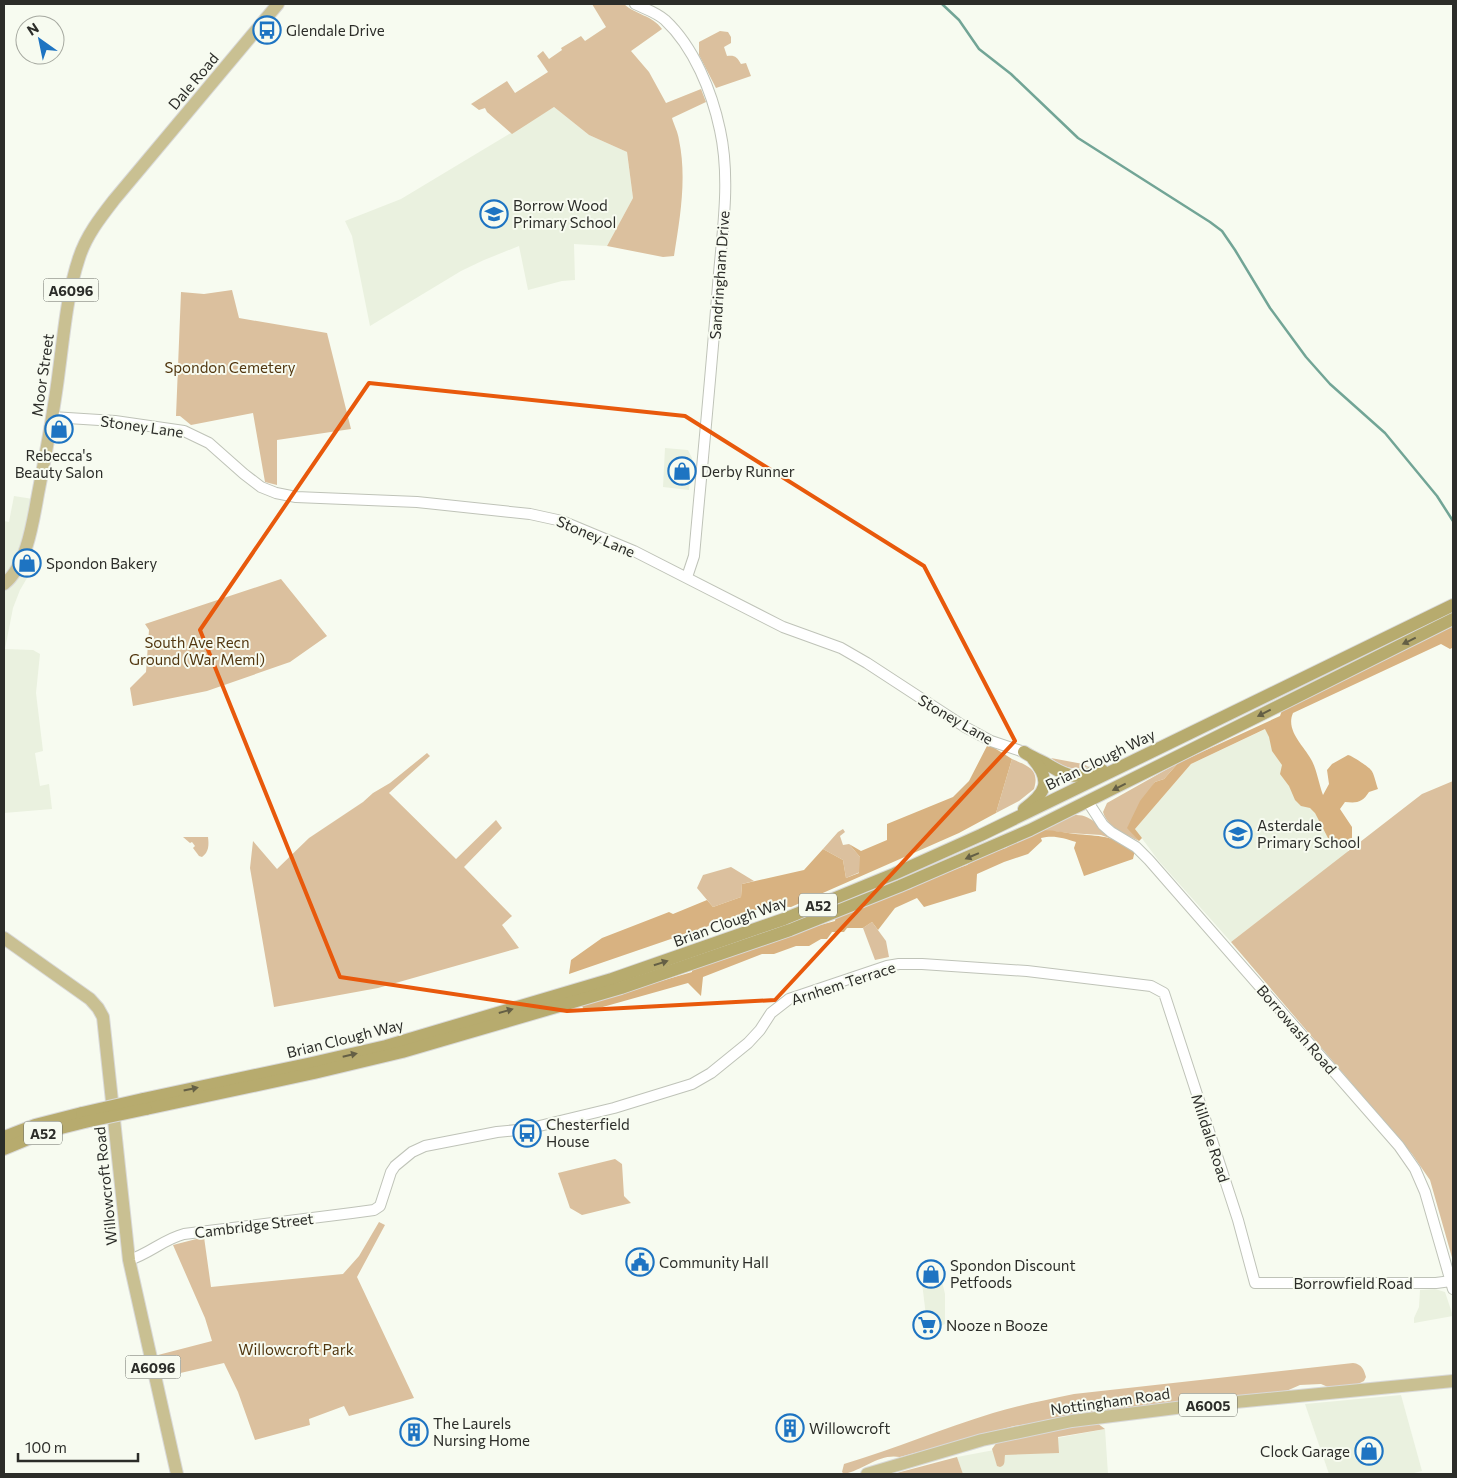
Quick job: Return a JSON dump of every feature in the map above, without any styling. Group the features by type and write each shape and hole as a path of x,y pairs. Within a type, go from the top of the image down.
{"highway":[{"name":"Brian Clough Way","path":"4,1137 35,1125 83,1118 367,1051 552,998 710,946 814,907 928,859 1002,825 1453,605"},
{"name":"Brian Clough Way","path":"145,1104 375,1059 555,1008 658,976 820,918 978,853 1088,802 1453,619"},
{"path":"1028,755 1065,774 1081,776 1111,767 1174,741"},
{"path":"1002,825 1033,803 1044,789 1044,775 1028,755"},
{"name":"Brian Clough Way","path":"4,1149 83,1118"}],"main road":[{"name":"Dale Road","path":"132,179 278,4"},
{"name":"Moor Street","path":"4,584 17,570 25,549 35,510 52,417 70,296 80,256 96,224 132,179"},
{"name":"Willowcroft Road","path":"4,938 90,998 103,1017 129,1260 177,1474"},
{"name":"Nottingham Road","path":"867,1474 964,1444 1072,1421 1193,1406 1453,1381"}],"street":[{"name":"Sandringham Drive","path":"635,4 664,19 686,46 698,67 715,110 721,132 725,162 725,196 719,276 694,556 687,577"},
{"name":"Stoney Lane","path":"52,417 116,421 184,431 209,442 254,482 283,495 417,502 548,517 582,528 687,577 782,627 841,648 965,728 991,741 1028,755"},
{"name":"Borrowash Road","path":"1088,802 1103,825 1136,847 1149,860 1399,1146 1415,1169 1425,1192 1452,1285"},
{"name":"Arnhem Terrace","path":"382,1203 389,1178 396,1166 412,1152 425,1146 497,1132 527,1129 630,1103 692,1084 711,1074 748,1043 760,1030 771,1013 788,999 887,966 922,964 1027,971 1151,986 1164,993"},
{"name":"Milldale Road","path":"1164,993 1238,1220 1255,1283"},
{"name":"Cambridge Street","path":"129,1260 140,1256 170,1238 184,1234 359,1212 377,1208 382,1203"},
{"name":"Borrowfield Road","path":"1255,1283 1427,1283 1452,1285"}],"highlighted area":[{"path":"369,383 685,416 924,566 1015,741 775,1000 567,1011 340,977 200,630"}],"shaded area":[{"name":"Borrow Wood Primary School","path":"554,107 589,135 627,152 633,198 607,246 574,244 575,280 562,281 528,290 519,246 461,271 370,326 352,236 345,221 401,199"},
{"path":"665,448 688,450 692,458 689,490 663,487"},
{"path":"14,496 33,499 18,553 37,561 20,590 13,608 5,649 33,650 40,654 36,693 43,751 35,753 40,786 49,784 52,809 4,813 4,521 9,522"},
{"path":"1453,626 1452,648 1450,649 1441,644 1293,713 1291,720 1294,732 1312,761 1323,795 1329,784 1327,770 1332,764 1348,755 1367,766 1373,774 1378,789 1369,792 1359,802 1345,802 1340,809 1352,827 1352,841 1336,847 1328,838 1315,813 1310,808 1301,806 1295,800 1289,786 1280,774 1282,765 1272,751 1265,729 1191,764 1135,829 1142,838 1139,841 1127,828 1140,801 1155,782 1164,779 1178,763 1280,716 1282,710"},
{"name":"Asterdale Primary School","path":"1272,726 1349,852 1231,942 1158,860 1135,829 1191,764"},
{"path":"988,744 1012,759 996,813 959,833 791,907 767,906 569,974 571,960 602,938 669,912 673,914 707,900 713,907 741,897 742,884 804,870 823,849 843,860 846,878 859,873 860,857 849,844 861,851 887,840 887,824 953,797 969,781"},
{"path":"1044,830 1110,838 1135,850 1133,859 1084,876 1074,848 1076,842 1063,838 1041,838 1042,841 1028,854 977,874 976,891 924,907 917,898 895,908 878,930 872,922 863,928 847,928 844,932 832,932 827,939 821,939 809,946 796,946 774,954 762,954 703,977 701,996 688,983 585,1012 581,1004 692,972 692,969 806,929 835,921 836,915 865,907 866,903 896,891 911,889 914,884 967,865 980,856 1006,848 1019,839"},
{"path":"938,1264 945,1294 945,1324 922,1334 918,1319 926,1316 920,1266"},
{"path":"1435,1289 1445,1292 1453,1316 1414,1323 1419,1307 1420,1290"},
{"name":"Clock Garage","path":"1401,1395 1422,1471 1410,1474 1329,1474 1305,1404"},
{"path":"1105,1429 1108,1474 963,1474 957,1457"}],"green space":[{"path":"592,4 624,4 658,24 662,29 631,51 649,72 666,103 701,89 706,102 672,118 681,154 683,183 674,256 663,257 607,246 633,198 627,152 589,135 554,107 512,134 485,108 479,110 471,104 507,81 515,93 548,72 537,56 543,51 549,59 562,50 561,48 581,36 585,41 606,27"},
{"path":"720,31 728,32 731,37 731,43 724,47 727,56 736,57 741,64 746,63 751,76 716,88 699,55 699,42"},
{"name":"Spondon Cemetery","path":"232,290 239,318 327,333 351,429 277,440 277,485 265,482 253,413 191,425 180,416 176,416 181,292 204,294"},
{"name":"South Ave Recn Ground (War Meml)","path":"281,579 327,636 290,662 207,691 133,706 130,688 146,672 149,630 145,624"},
{"path":"427,753 430,756 389,793 456,859 496,820 502,828 464,867 512,916 502,925 519,948 378,988 274,1007 250,868 253,841 277,869 309,838 390,783"},
{"path":"1051,758 1083,764 1089,767 1068,767"},
{"path":"1012,759 1028,766 1034,773 1034,789 1019,801 996,813"},
{"path":"1178,763 1164,779 1155,782 1128,827 1139,841 1118,830 1105,818 1103,812 1107,803"},
{"path":"1453,781 1453,1261 1430,1180 1412,1154 1231,942 1422,794"},
{"path":"1075,815 1091,819 1112,839 1101,835 1044,830"},
{"path":"843,829 845,832 840,836 843,845 849,844 860,857 860,872 846,878 843,860 823,849"},
{"path":"183,837 208,837 206,853 202,857 199,856 193,848 195,846 192,842 190,843"},
{"path":"731,867 754,881 742,884 741,897 713,907 697,888 703,875"},
{"path":"872,922 886,941 889,957 875,960 863,928"},
{"path":"615,1159 622,1164 624,1196 631,1203 582,1215 570,1208 558,1173"},
{"name":"Willowcroft Park","path":"379,1222 385,1225 357,1277 414,1398 349,1416 344,1406 309,1419 310,1425 255,1440 238,1392 224,1363 163,1377 158,1355 212,1341 205,1318 173,1245 204,1237 211,1287 343,1274 359,1256"},
{"path":"1353,1363 1361,1366 1366,1377 1364,1381 1356,1385 1328,1387 1321,1384 1300,1385 1284,1392 1197,1399 1014,1426 900,1457 885,1457 851,1472 844,1474 842,1472 844,1464 974,1419 1074,1394"},
{"path":"1097,1423 1105,1429 1058,1437 1059,1453 1005,1455 1003,1465 997,1466 992,1449 997,1442"},
{"path":"957,1457 963,1474 893,1474"}],"waterway":[{"path":"942,4 959,20 979,49 1011,74 1078,138 1222,231 1270,308 1306,357 1330,384 1385,433 1437,496 1453,521"}],"place":[{"name":"Glendale Drive","path":"267,30"},
{"name":"Borrow Wood Primary School","path":"494,214"},
{"name":"Rebecca's Beauty Salon","path":"59,429"},
{"name":"Derby Runner","path":"682,471"},
{"name":"Spondon Bakery","path":"27,563"},
{"name":"Asterdale Primary School","path":"1238,834"},
{"name":"Chesterfield House","path":"527,1133"},
{"name":"Community Hall","path":"640,1262"},
{"name":"Spondon Discount Petfoods","path":"931,1274"},
{"name":"Nooze n Booze","path":"927,1325"},
{"name":"Willowcroft","path":"790,1428"},
{"name":"The Laurels Nursing Home","path":"414,1432"},
{"name":"Clock Garage","path":"1369,1451"}]}
